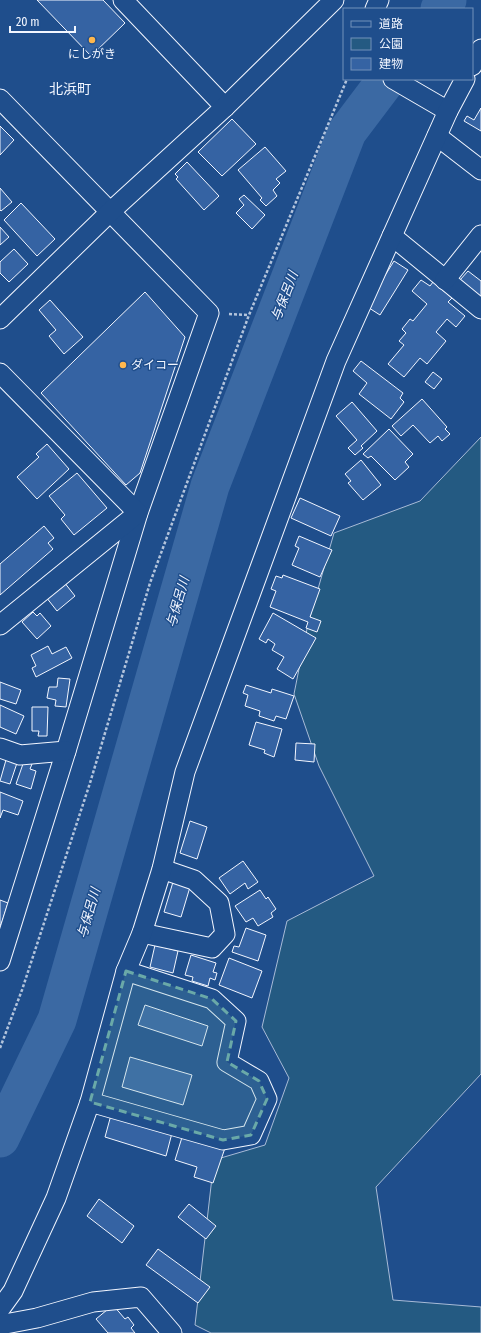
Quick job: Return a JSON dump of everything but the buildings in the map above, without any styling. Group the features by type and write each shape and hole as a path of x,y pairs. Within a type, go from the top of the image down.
{"street":[{"path":"123,0 225,107"},
{"path":"0,319 110,212 225,107 334,0"},
{"path":"473,64 481,49"},
{"path":"395,80 448,111"},
{"path":"0,1309 13,1291 56,1198 90,1102 126,972 142,933 162,868 185,772 336,361 448,111 464,80"},
{"path":"0,99 209,313 138,513 66,751 0,961"},
{"path":"437,136 481,170"},
{"path":"445,280 481,235"},
{"path":"392,236 481,309"},
{"path":"0,373 138,513"},
{"path":"0,625 138,513"},
{"path":"0,748 20,756 66,751"},
{"path":"142,933 212,948 226,934 220,903 194,880 162,868"},
{"path":"90,1102 223,1140 251,1135 268,1099 260,1082 227,1062 236,1021 212,999 126,972"},
{"path":"0,1325 37,1318 93,1302 141,1297 172,1333"}],"path":[{"path":"0,1048 22,990 90,783 150,583 249,315 347,80"}],"highlighted area":[{"path":"126,971 212,999 236,1021 227,1062 259,1081 267,1099 251,1135 223,1140 90,1102"}],"green space":[{"path":"481,437 481,1074 376,1187 393,1300 481,1307 481,1333 211,1333 195,1325 214,1160 265,1145 289,1078 262,1027 287,921 374,876 319,766 294,694 308,624 334,533 420,501"}],"waterway":[{"name":"与保呂川","path":"441,8 447,0"},
{"name":"与保呂川","path":"0,1138 57,1020 210,486 347,132 386,80"}],"place":[{"name":"にしがき","path":"92,40"},
{"name":"ダイコー","path":"123,365"}],"district":[{"name":"北浜町","path":"70,89"}]}
